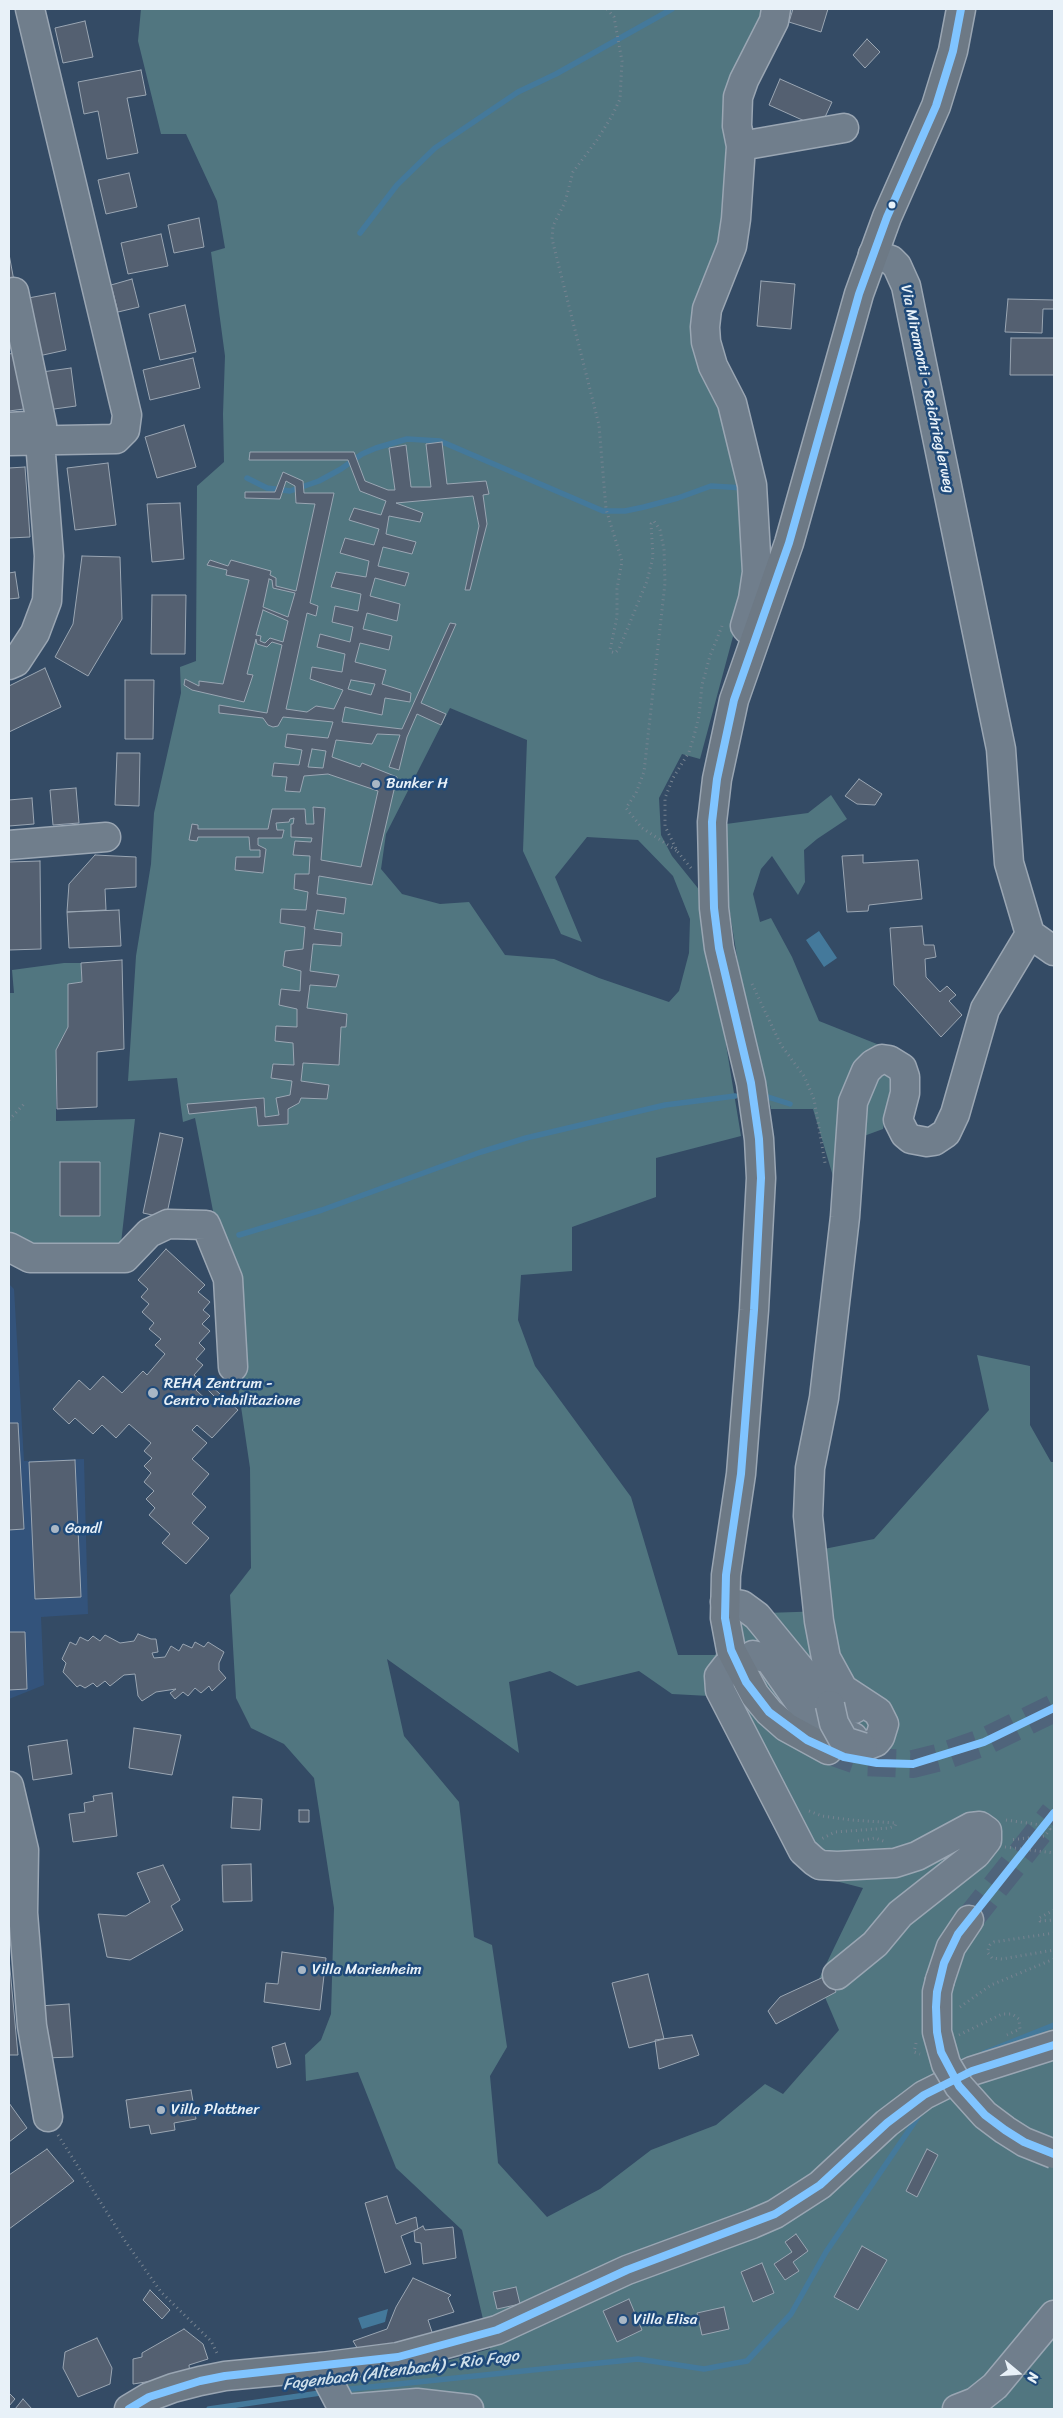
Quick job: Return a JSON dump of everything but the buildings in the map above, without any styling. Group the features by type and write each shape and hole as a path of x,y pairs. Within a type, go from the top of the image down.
{"main road":[{"path":"828,1750 786,1727 769,1712 755,1695 731,1650 724,1618 726,1575 742,1464 760,1230 761,1178 759,1140 751,1082 718,948 714,908 712,822 717,779 734,700 789,542 845,342 873,254 936,106 953,51 961,9"},
{"path":"969,1920 951,1947 937,1992 937,2032 946,2064 959,2086 985,2115 1024,2142 1054,2154"},
{"path":"129,2409 157,2394 200,2381 224,2376 325,2373 398,2357 497,2330 627,2270 752,2224 783,2209 820,2185 899,2114 924,2095 972,2071 1054,2045"}],"street":[{"path":"9,441 116,439 125,430 126,415 30,9"},
{"path":"757,633 747,629 745,626 757,572 752,485 732,403 713,366 706,342 705,327 708,309 732,246 741,146 737,126 738,97 744,80 774,21 776,9"},
{"path":"741,146 844,128"},
{"name":"Via Miramonti - Reichrieglerweg","path":"873,254 885,257 897,266 906,286 917,331 1001,749 1009,863 1030,934"},
{"path":"9,428 42,425 14,292"},
{"path":"9,665 16,662 35,633 47,601 49,556 40,440"},
{"path":"9,845 106,837"},
{"path":"725,1602 742,1604 757,1616 830,1704 834,1723 844,1741 863,1747 876,1742 880,1737 884,1724 878,1712 843,1689 826,1658 819,1621 808,1516 810,1468 824,1398 843,1237 853,1102 866,1071 873,1064 882,1060 889,1060 902,1068 905,1077 905,1093 898,1120 904,1134 911,1140 927,1142 934,1141 946,1133 953,1121 985,1009 1030,934 1054,951"},
{"path":"9,1247 30,1258 125,1258 150,1233 168,1224 206,1225 228,1279 232,1367"},
{"path":"753,1655 769,1659 800,1703 820,1721 855,1738 867,1738 873,1725 868,1714 830,1704"},
{"path":"726,1667 719,1676 720,1690 803,1851 820,1865 895,1863 917,1856 971,1827 980,1826 987,1831 987,1840 976,1854 900,1914 875,1944 838,1975"},
{"path":"9,1786 24,1850 24,1913 32,2026 48,2117"},
{"path":"957,2409 975,2402 995,2386 1054,2315"},
{"path":"325,2373 343,2407 417,2403 469,2409"}],"path":[{"path":"607,9 614,17 622,62 622,89 617,107 597,140 573,172 565,202 553,226 552,239 599,425 607,520 622,561 617,588 617,617 610,650 612,652 616,653 619,649 647,581 653,557 651,524 654,521 660,530 665,562 663,601 644,772 636,793 626,808 642,828 676,851 694,872"},
{"path":"676,851 665,826 664,798 673,778 689,752 699,716 702,684 710,656 723,624"},
{"path":"761,1000 780,1044 804,1076 814,1099 827,1172"},
{"path":"9,1120 24,1104"},
{"path":"806,1810 822,1816 896,1823 895,1826 889,1828 835,1832 822,1838 820,1846"},
{"path":"1000,1820 1041,1825 1050,1829 1048,1835 1045,1836 1003,1840"},
{"path":"852,1844 875,1838 882,1839 887,1843 886,1847"},
{"path":"998,1847 1054,1853"},
{"path":"1054,1910 1039,1918 1040,1921 1054,1920"},
{"path":"1054,1933 994,1942 990,1945 987,1952 992,1958 1002,1959 1054,1950"},
{"path":"958,2008 991,1985 1054,1959"},
{"path":"952,2039 1002,2014 1012,2014 1019,2019 1020,2029"},
{"path":"919,2040 914,2046 914,2052 921,2054"},
{"path":"48,2117 89,2186 157,2287 211,2342 220,2359"}],"shaded area":[{"path":"819,931 837,958 824,967 806,940"},
{"path":"9,1284 14,1289 24,1461 84,1459 88,1614 41,1617 44,1685 9,1699"},
{"path":"388,2309 385,2322 362,2329 358,2318"}],"green space":[{"path":"141,9 766,9 729,96 721,239 703,282 752,566 700,759 682,754 659,798 661,835 672,856 701,892 741,1136 656,1158 656,1197 572,1227 572,1271 521,1275 518,1320 535,1366 631,1497 678,1655 715,1655 735,1614 826,1611 824,1549 874,1539 989,1410 977,1355 1030,1366 1030,1425 1051,1462 1054,1462 1054,2409 430,2409 351,2398 344,2382 395,2375 490,2349 462,2230 396,2168 358,2072 306,2081 305,2055 321,2040 331,2014 334,1908 314,1778 284,1744 251,1728 236,1698 230,1595 251,1568 250,1468 238,1386 233,1272 213,1211 195,1118 183,1122 177,1078 128,1081 136,956 151,864 154,813 181,693 180,667 196,661 197,486 224,462 225,356 211,252 225,248 217,201 186,134 161,134 138,41","holes":["450,708 527,740 523,851 561,934 582,942 555,877 587,837 638,840 673,876 690,919 689,953 679,991 669,1002 599,978 554,959 505,955 469,902 440,904 402,894 381,869 386,834","387,1659 519,1753 509,1682 550,1671 577,1686 639,1671 672,1694 709,1696 812,1875 863,1888 818,1981 839,2030 783,2094 765,2084 716,2125 651,2150 600,2189 547,2217 498,2163 490,2076 507,2047 492,1945 474,1937 459,1802 404,1736"]},
{"path":"831,795 847,819 804,850 805,882 798,895 772,856 761,869 753,894 760,922 771,918 792,957 819,1021 897,1052 883,1129 853,1140 838,1193 813,1109 771,1109 738,963 724,876 726,824 808,813"},
{"path":"64,963 81,963 82,982 68,1027 56,1050 56,1121 135,1119 120,1252 40,1253 9,1238 9,993 14,993 12,970"}],"waterway":[{"path":"360,233 397,185 435,148 518,92 556,74 672,9"},
{"path":"247,478 267,488 290,491 319,481 341,469 362,454 407,439 440,441 603,511 625,511 644,507 678,498 711,486 744,488"},
{"path":"239,1235 322,1210 481,1152 526,1138 665,1105 735,1096"},
{"path":"768,1097 790,1104"},
{"path":"984,2053 1054,2025"},
{"name":"Fagenbach (Altenbach) - Rio Fago","path":"341,2390 638,2359 704,2369 747,2361 791,2314 826,2252 918,2117"},
{"name":"Fagenbach (Altenbach) - Rio Fago","path":"209,2409 327,2392"}],"tunnel":[{"path":"828,1750 862,1762 913,1764 941,1757 984,1742 1054,1708"},
{"path":"969,1920 1054,1813"}],"transit line":[{"path":"961,9 953,51 936,106 887,217 859,294 789,543 734,700 717,779 712,822 714,908 719,948 751,1083 759,1139 761,1178 754,1310 741,1474 726,1575 725,1618 731,1650 746,1682 769,1712 807,1740 844,1757 877,1763 913,1764 984,1742 1054,1708"},
{"path":"1054,1813 958,1934 944,1963 937,1992 936,2007 937,2032 941,2052 959,2086 985,2115 1005,2130 1024,2142 1054,2154"},
{"path":"129,2409 149,2397 200,2381 225,2376 398,2357 497,2330 627,2270 775,2214 820,2185 887,2123 924,2095 972,2071 1054,2045"}],"place":[{"name":"Bunker H","path":"376,784"},
{"name":"REHA Zentrum - Centro riabilitazione","path":"153,1393"},
{"name":"Gandl","path":"55,1529"},
{"name":"Villa Marienheim","path":"302,1970"},
{"name":"Villa Plattner","path":"161,2110"},
{"name":"Villa Elisa","path":"623,2320"}]}
